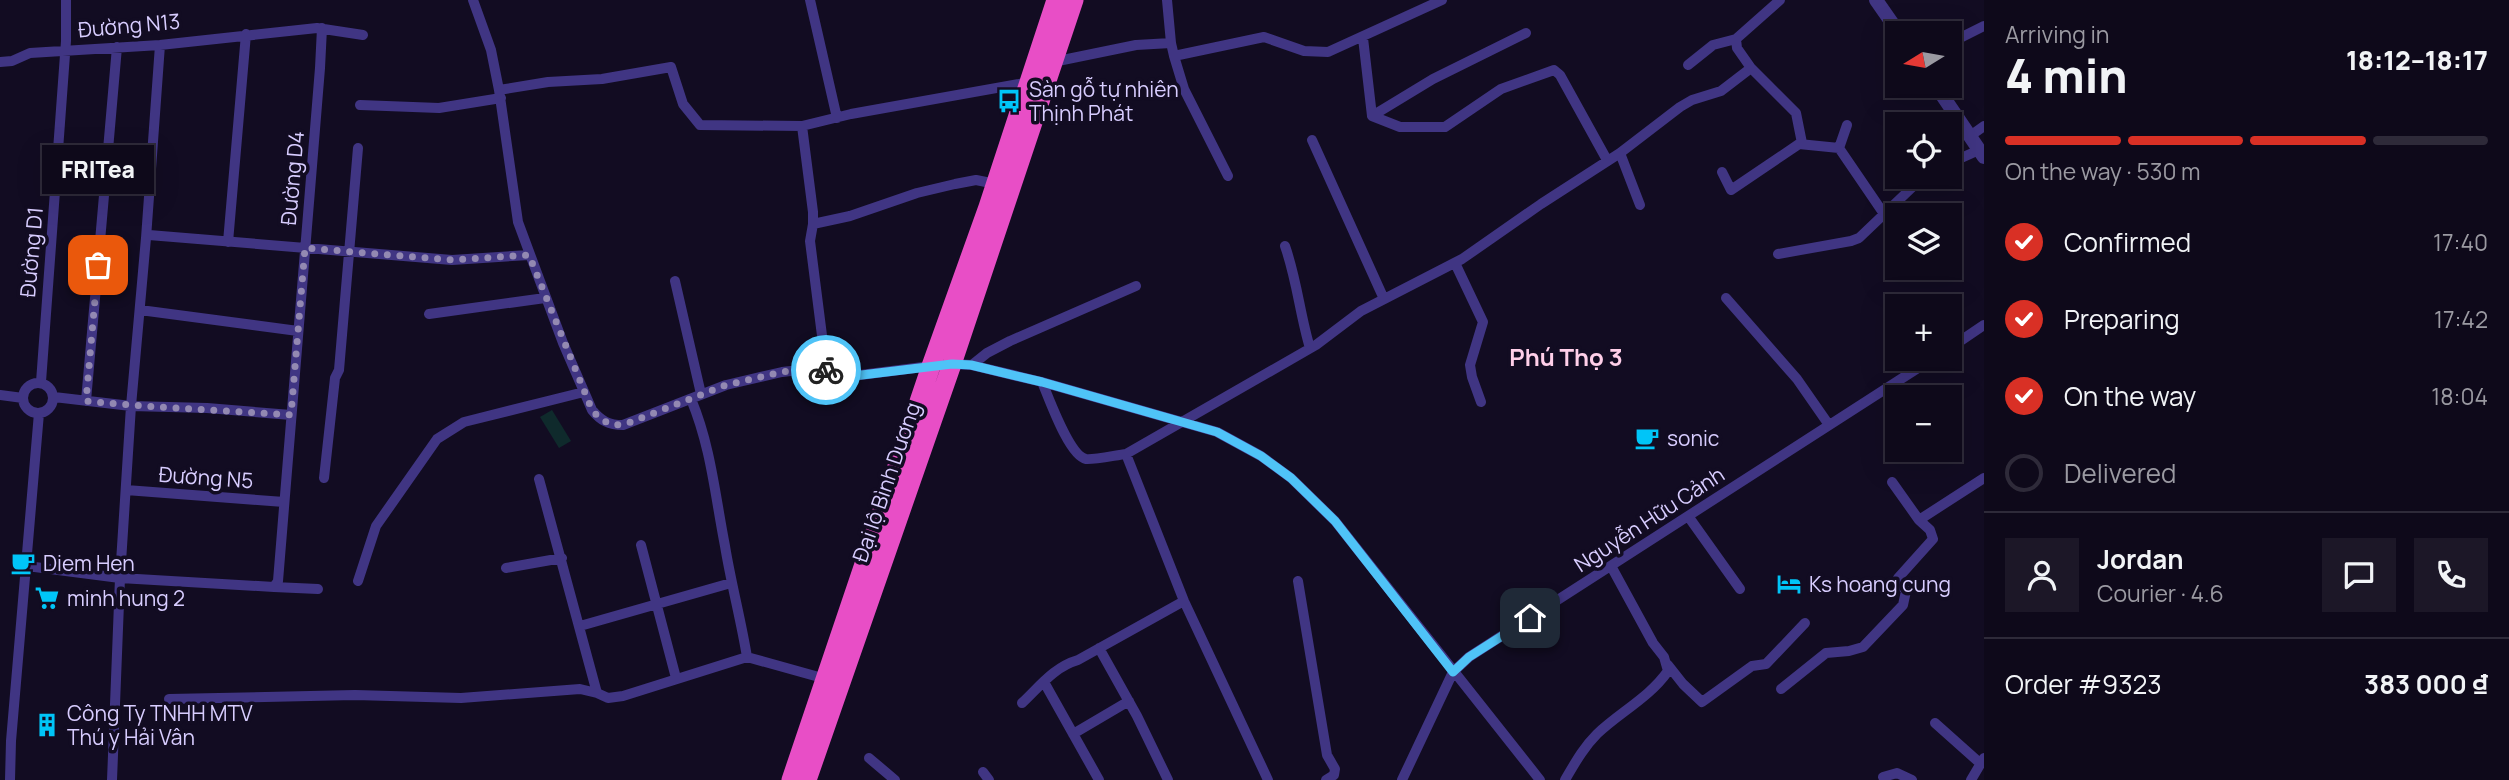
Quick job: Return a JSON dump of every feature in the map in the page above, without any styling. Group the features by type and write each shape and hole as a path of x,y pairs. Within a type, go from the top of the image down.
{"highway":[{"name":"Đại lộ Bình Dương","path":"791,780 931,366 996,184 1056,0"},
{"name":"Đại lộ Bình Dương","path":"807,780 952,364 1074,0"},
{"path":"931,366 952,364"}],"street":[{"name":"Đường D1","path":"41,382 65,50 66,0"},
{"path":"473,0 491,50 500,94 518,222 545,298 592,410 599,419 610,425 623,425 696,396 757,377 826,367"},
{"path":"810,0 836,118"},
{"path":"1167,0 1171,43 1184,89 1228,176"},
{"path":"1174,56 1264,37 1304,51 1328,52 1442,0"},
{"path":"1688,65 1713,45 1736,39 1780,0"},
{"path":"1876,0 1891,21"},
{"path":"1962,37 1984,26"},
{"name":"Đường N13","path":"0,62 12,61 30,53 160,45 246,34 322,29 363,35"},
{"name":"Đường D4","path":"276,584 322,29"},
{"path":"1371,116 1433,79 1526,33"},
{"path":"228,242 246,34"},
{"path":"1363,38 1371,116"},
{"path":"1736,39 1737,48 1751,68 1796,113 1802,143"},
{"path":"1053,62 1136,45 1171,43"},
{"path":"113,780 120,578 160,45"},
{"path":"86,401 117,47"},
{"path":"360,105 439,108 548,82 602,79 671,66 681,90 683,104 700,125 802,126 1030,82"},
{"path":"1042,382 1068,442 1077,454 1086,459 1126,454 1310,348 1361,311 1455,263 1620,153 1680,107 1692,100 1721,91 1751,68"},
{"path":"1371,116 1400,127 1445,127 1501,89 1555,71 1560,75 1607,160"},
{"path":"1944,98 1982,153 1962,159"},
{"path":"1839,148 1847,125"},
{"path":"802,126 813,212 810,241 829,379 931,366"},
{"path":"1970,136 1984,126"},
{"path":"1312,140 1384,299"},
{"path":"1722,172 1731,190 1794,146 1802,143 1839,148 1884,214"},
{"path":"324,478 335,378 339,370 358,148"},
{"path":"1620,153 1640,205"},
{"path":"813,224 850,216 917,193 955,184 976,180 996,184"},
{"path":"1778,254 1851,242 1865,233 1910,189"},
{"path":"146,237 149,235 452,260 529,255"},
{"path":"1285,246 1294,271 1310,348"},
{"path":"1455,263 1483,322 1470,365 1481,402"},
{"path":"675,281 747,657"},
{"path":"972,365 1010,341 1136,285"},
{"path":"429,314 545,298"},
{"path":"1726,298 1797,379 1829,425"},
{"path":"140,310 298,331"},
{"path":"1962,340 1984,325"},
{"path":"952,364 972,365 1042,382 1217,432 1261,456 1291,478 1335,521 1540,780"},
{"name":"Nguyễn Hữu Cảnh","path":"1402,780 1453,672 1469,657 1913,371"},
{"path":"41,382 50,388 54,397 50,408 39,413 26,408 23,398 29,386 41,382"},
{"path":"358,582 376,526 437,439 464,422 584,392"},
{"path":"0,395 23,398"},
{"path":"54,397 131,406 207,408 291,415"},
{"path":"9,780 39,413"},
{"path":"1126,454 1184,601 1268,780"},
{"path":"1919,520 1984,478"},
{"path":"539,480 597,693"},
{"path":"1781,689 1826,653 1863,647 1903,604 1906,591 1898,578 1933,539 1930,530 1919,520 1892,482"},
{"name":"Đường N5","path":"126,490 284,502"},
{"path":"1688,516 1740,589"},
{"path":"641,545 676,678"},
{"path":"506,568 562,558"},
{"path":"27,566 120,578 276,584 318,589"},
{"path":"1611,566 1653,643 1683,684 1702,702 1752,666 1766,664 1805,624"},
{"path":"1298,581 1322,730 1327,755 1335,769 1334,775 1326,780"},
{"path":"580,626 731,583"},
{"path":"1022,703 1052,672 1064,664 1078,660 1184,601"},
{"path":"1099,648 1168,780"},
{"path":"169,699 355,695 460,698 580,689 608,698 623,696 747,657 826,679"},
{"path":"1564,780 1581,750 1599,732 1658,685 1668,671 1668,665"},
{"path":"1044,682 1100,780"},
{"path":"1073,734 1129,701"},
{"path":"1935,723 1982,761 1971,780"},
{"path":"0,726 12,727"},
{"path":"869,758 895,780"},
{"path":"1883,777 1898,773 1912,780"}],"green space":[{"path":"552,410 571,441 559,448 540,417"}],"way so far":[{"path":"98,265 86,401 291,415 305,248 452,260 529,255 592,410 599,419 610,425 623,425 703,392 757,377 826,367 826,370"}],"place":[{"name":"Sàn gỗ tự nhiên Thịnh Phát","path":"1009,101"},
{"name":"FRITea","path":"98,265"},
{"name":"sonic","path":"1647,438"},
{"name":"Diem Hen","path":"23,563"},
{"name":"Ks hoang cung","path":"1789,584"},
{"name":"minh hung 2","path":"47,598"},
{"name":"Công Ty TNHH MTV Thú y Hải Vân","path":"47,725"}],"district":[{"name":"Phú Thọ 3","path":"1566,356"}],"route":[{"path":"826,370 829,379 952,364 971,365 1042,382 1217,432 1261,456 1291,478 1335,521 1453,672 1469,657 1530,618"}]}
